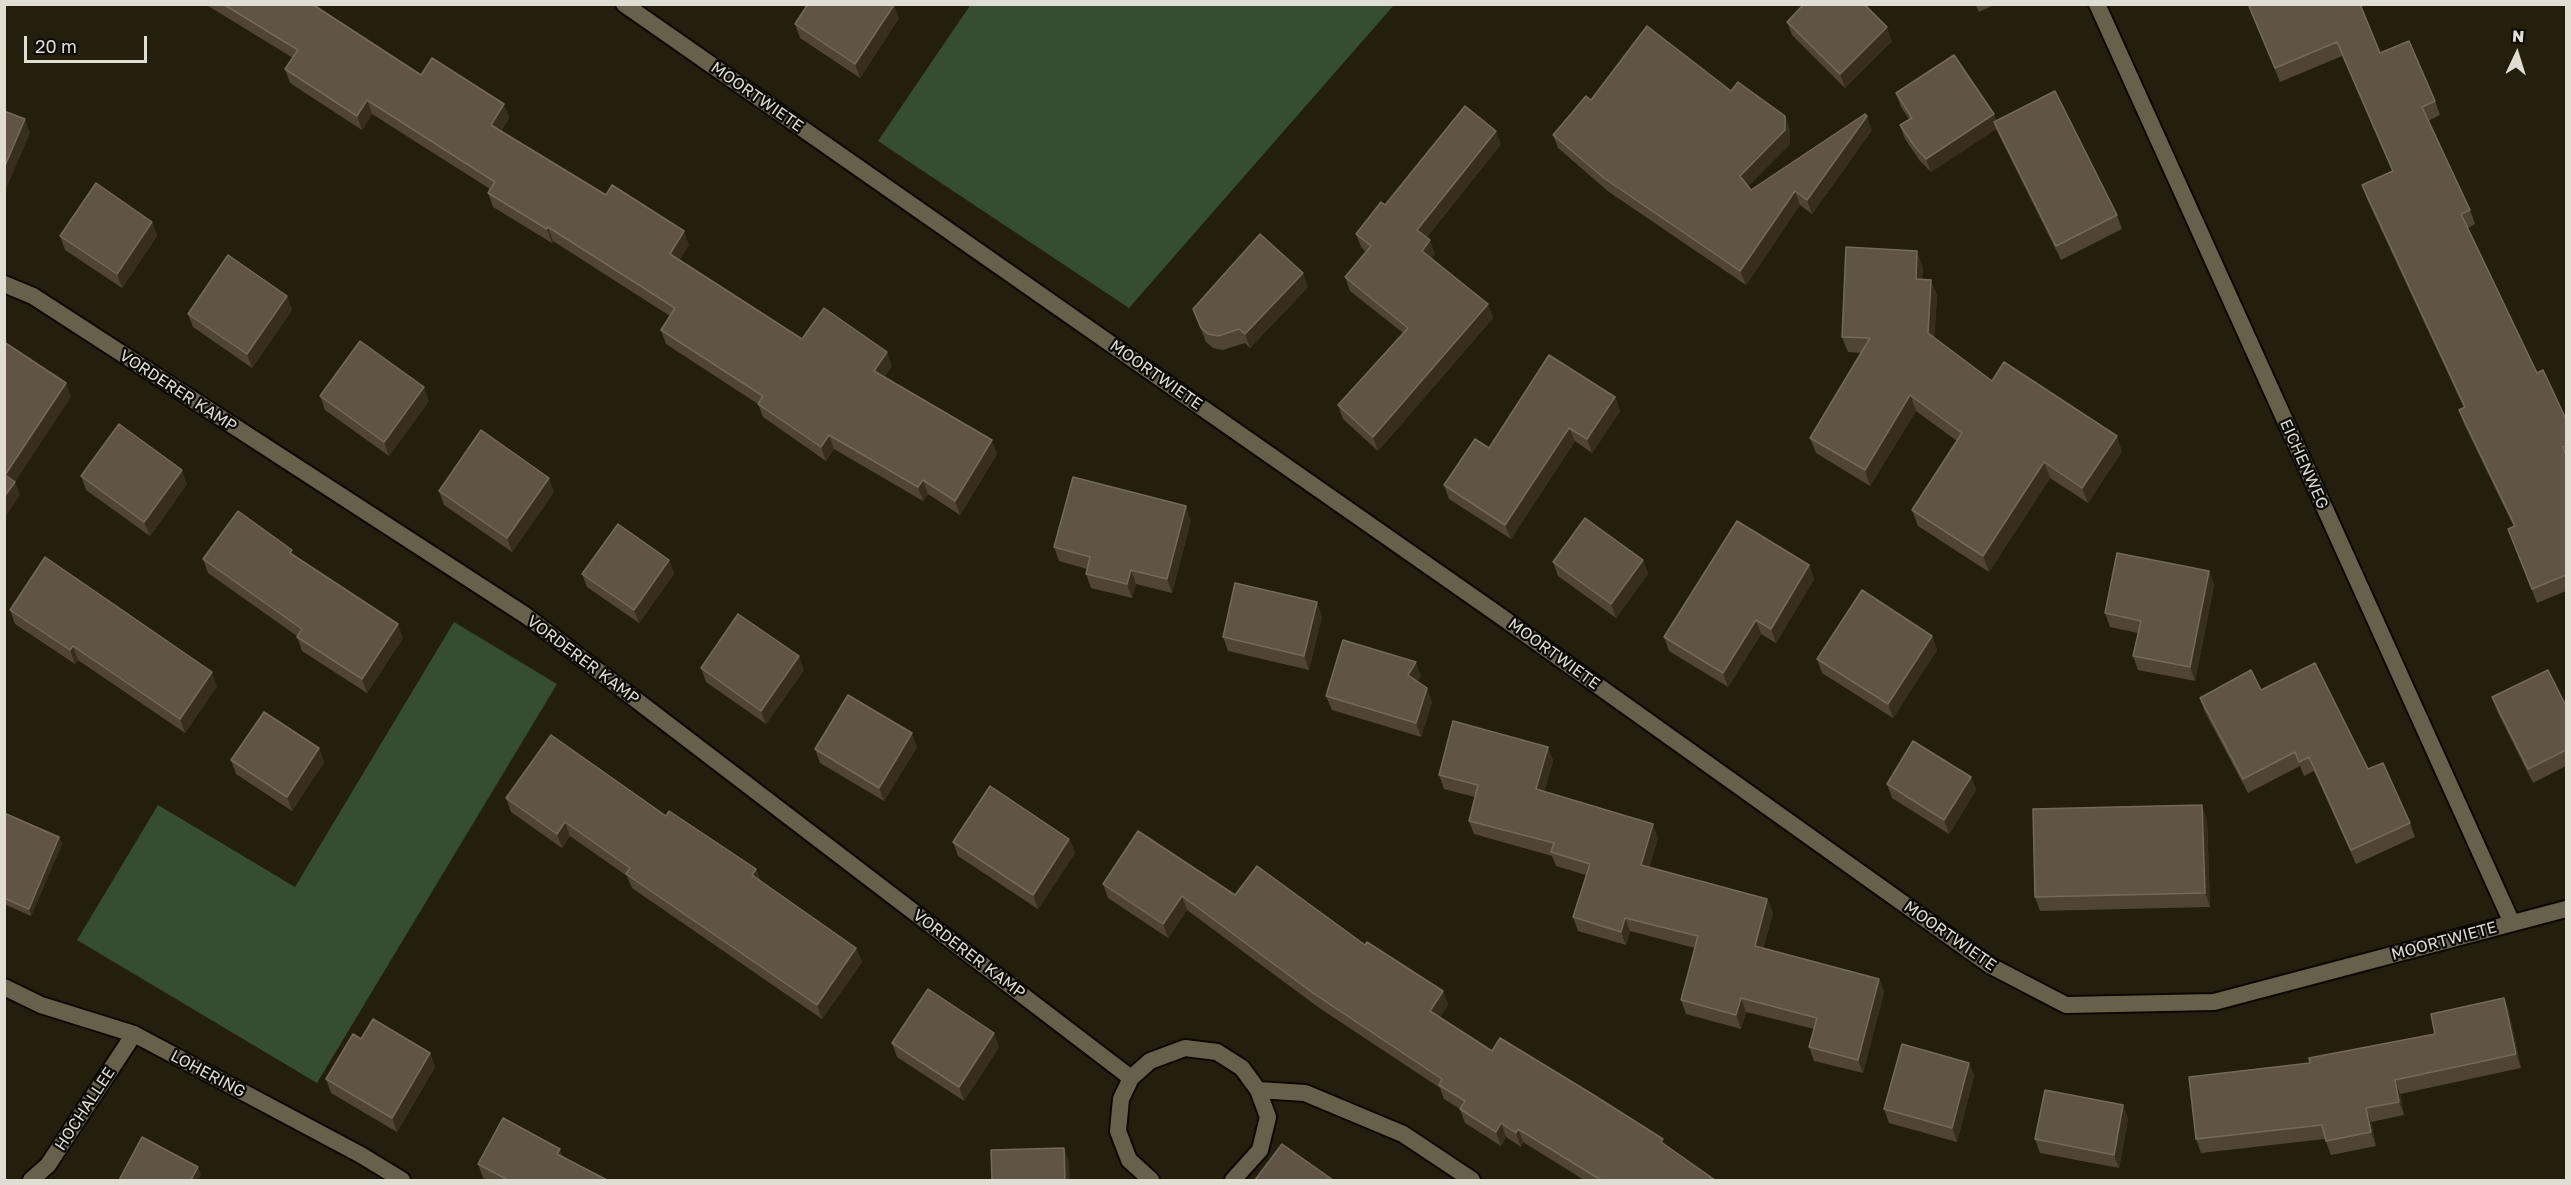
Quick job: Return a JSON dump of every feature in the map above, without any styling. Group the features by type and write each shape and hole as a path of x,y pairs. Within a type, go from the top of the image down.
{"street":[{"name":"MOORTWIETE","path":"624,4 1496,612 1991,966 2066,1005 2214,1002 2566,909"},
{"name":"EICHENWEG","path":"2097,4 2512,923"},
{"name":"VORDERER KAMP","path":"4,284 33,296 525,615 1131,1078"},
{"name":"LOHERING","path":"4,987 40,1005 134,1034 361,1155 402,1180"},
{"name":"HOCHALLEE","path":"31,1180 48,1165 134,1034"},
{"path":"1128,1180 1129,1160 1118,1131 1121,1099 1131,1078 1150,1061 1185,1048 1217,1052 1242,1068 1258,1090 1268,1116 1260,1150 1233,1180"},
{"path":"1258,1090 1305,1093 1403,1134 1472,1180"},
{"path":"1129,1160 1151,1180"}],"green space":[{"path":"971,4 1394,5 1129,308 878,141"},
{"path":"454,622 557,684 317,1083 77,940 158,805 295,887"}],"building":[{"path":"223,4 312,4 421,75 432,58 504,104 491,125 606,195 612,185 684,231 670,254 802,339 824,308 887,352 874,371 992,440 955,501 923,480 918,487 829,435 821,447 758,404 763,396 661,330 675,308 548,227 547,229 488,193 495,182 367,100 357,116 285,69 298,50"},
{"path":"808,4 894,5 855,64 795,24"},
{"path":"1804,4 1864,4 1887,27 1840,74 1787,22"},
{"path":"2248,4 2360,4 2380,53 2409,41 2435,101 2422,107 2470,210 2461,214 2537,373 2543,370 2566,419 2566,446 2563,447 2566,455 2566,575 2532,589 2508,529 2515,526 2459,410 2465,407 2362,185 2393,171 2337,42 2275,68"},
{"path":"1647,26 1731,91 1738,82 1785,116 1785,130 1740,176 1751,190 1865,114 1867,116 1807,200 1795,191 1740,271 1604,178 1553,135 1586,96 1591,100"},
{"path":"1954,55 1994,114 1926,159 1900,125 1912,118 1896,93"},
{"path":"2055,91 2117,215 2056,246 1994,122"},
{"path":"1465,106 1496,131 1417,230 1430,240 1422,251 1488,304 1373,437 1338,405 1408,328 1345,277 1371,246 1356,234 1381,202 1385,205"},
{"path":"4,111 25,119 4,168"},
{"path":"96,183 152,222 117,274 60,236"},
{"path":"1260,234 1303,273 1245,334 1239,329 1218,336 1208,334 1201,328 1193,309"},
{"path":"1846,247 1917,251 1916,279 1931,280 1928,333 1992,381 2004,362 2117,436 2082,488 2044,462 1983,556 1912,510 1962,433 1910,395 1865,470 1810,438 1870,338 1842,337"},
{"path":"228,255 287,296 247,354 188,314"},
{"path":"360,341 424,387 384,442 320,396"},
{"path":"4,342 66,383 5,475 15,482 4,497"},
{"path":"1549,355 1615,397 1587,439 1569,428 1505,525 1444,485 1475,439 1489,448"},
{"path":"119,424 182,470 144,522 81,476"},
{"path":"481,430 549,478 507,538 439,491"},
{"path":"1073,477 1186,506 1167,579 1131,570 1127,584 1086,574 1090,557 1054,547"},
{"path":"238,511 292,550 290,553 398,624 362,679 297,637 302,629 203,559"},
{"path":"1585,518 1643,560 1611,604 1553,562"},
{"path":"1737,521 1809,565 1771,629 1756,620 1723,673 1664,637"},
{"path":"618,524 669,560 634,610 582,574"},
{"path":"2117,553 2209,571 2190,667 2133,656 2141,621 2105,613"},
{"path":"45,557 212,672 180,719 73,646 70,650 10,610"},
{"path":"1235,583 1317,602 1304,656 1223,637"},
{"path":"1862,590 1932,636 1888,704 1817,659"},
{"path":"738,614 799,656 761,711 701,668"},
{"path":"1343,640 1416,662 1408,675 1427,688 1416,723 1326,696"},
{"path":"2315,663 2368,769 2383,763 2410,823 2351,850 2309,757 2299,762 2295,752 2243,779 2200,698 2251,670 2261,690"},
{"path":"2548,670 2566,706 2566,750 2528,769 2492,697"},
{"path":"848,695 912,733 879,788 815,749"},
{"path":"264,712 319,748 287,797 231,760"},
{"path":"1453,721 1548,747 1536,789 1653,824 1641,865 1767,899 1755,946 1879,979 1858,1060 1809,1047 1817,1018 1741,998 1736,1015 1681,1000 1698,936 1625,918 1621,932 1573,917 1590,864 1551,852 1554,843 1469,821 1478,785 1439,775"},
{"path":"551,735 666,816 669,811 756,869 752,875 856,948 817,1005 626,874 630,868 565,822 557,834 506,798"},
{"path":"1913,741 1971,777 1944,820 1887,784"},
{"path":"990,786 1069,839 1033,895 953,842"},
{"path":"2202,805 2205,893 2035,897 2033,809"},
{"path":"4,813 59,837 29,909 4,898"},
{"path":"1138,831 1235,895 1257,866 1365,945 1367,942 1443,991 1430,1011 1492,1051 1500,1038 1663,1139 1661,1142 1715,1180 1601,1180 1518,1129 1516,1133 1501,1123 1496,1132 1460,1109 1465,1101 1439,1085 1442,1079 1313,993 1182,896 1163,924 1103,884"},
{"path":"928,989 994,1033 959,1087 892,1043"},
{"path":"2504,998 2516,1054 2395,1080 2399,1102 2366,1108 2371,1132 2326,1141 2322,1125 2196,1139 2189,1077 2310,1063 2309,1058 2435,1034 2431,1014"},
{"path":"373,1019 430,1053 392,1118 326,1079 353,1034 361,1039"},
{"path":"1902,1044 1969,1063 1952,1128 1884,1109"},
{"path":"2045,1090 2123,1105 2114,1155 2035,1139"},
{"path":"503,1118 560,1149 557,1154 607,1180 508,1180 478,1164"},
{"path":"142,1137 198,1167 191,1180 119,1180"},
{"path":"1282,1144 1333,1180 1255,1180"},
{"path":"1064,1148 1065,1180 992,1180 991,1150"}]}
